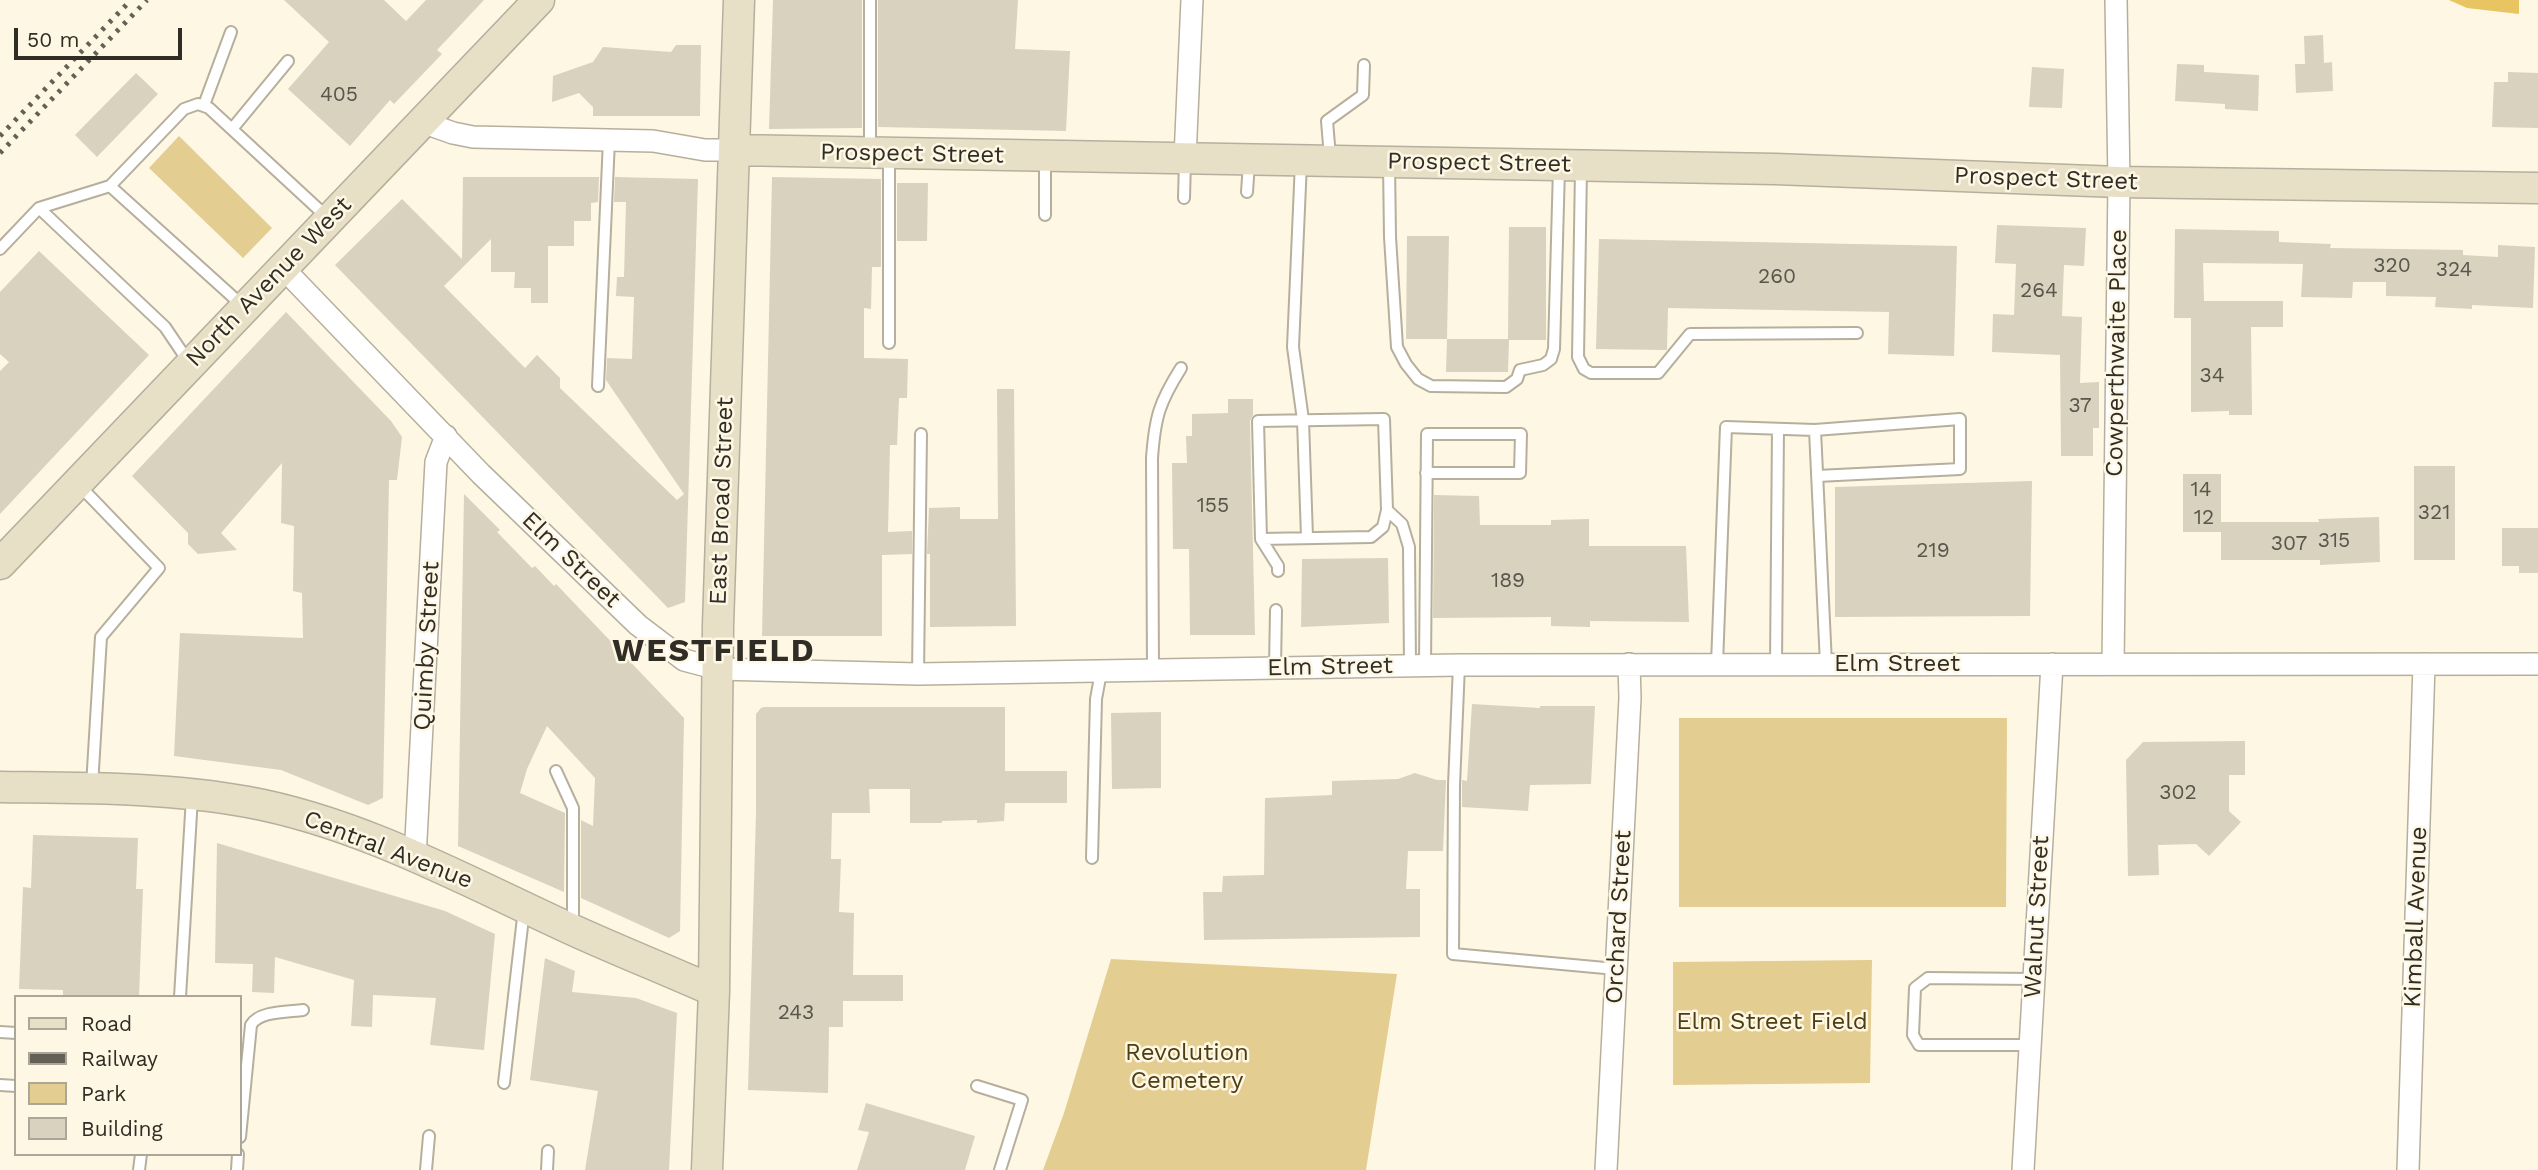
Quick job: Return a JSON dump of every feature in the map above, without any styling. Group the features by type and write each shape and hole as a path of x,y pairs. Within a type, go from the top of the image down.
{"street":[{"name":"North Avenue West","path":"0,564 539,0"},
{"name":"East Broad Street","path":"706,1170 714,991 718,668 739,0"},
{"path":"1185,158 1192,0"},
{"name":"Cowperthwaite Place","path":"2113,664 2119,181 2116,0"},
{"name":"Prospect Street","path":"422,122 473,137 653,141 705,150 1775,169 2119,181 2538,188"},
{"name":"Elm Street","path":"282,268 446,436 638,625 684,660 718,668 918,674 1459,665 2538,664"},
{"name":"Quimby Street","path":"415,858 436,462 446,436"},
{"name":"Orchard Street","path":"1605,1170 1630,698 1629,664"},
{"name":"Walnut Street","path":"2023,1170 2052,664"},
{"name":"Kimball Avenue","path":"2408,1170 2424,664"},
{"name":"Central Avenue","path":"0,787 155,790 249,802 323,820 467,879 573,930 714,991"}],"lane":[{"path":"870,0 889,343"},
{"path":"204,105 231,32"},
{"path":"232,129 288,61"},
{"path":"1307,537 1303,420 1293,347 1315,160 1327,121 1363,95 1364,65"},
{"path":"0,249 39,208 110,186 184,109 192,105 204,105 330,219"},
{"path":"598,386 609,140"},
{"path":"1045,157 1045,215"},
{"path":"1184,198 1185,158"},
{"path":"1247,192 1249,159"},
{"path":"1390,162 1390,237 1397,347 1418,379 1431,386 1506,387 1517,379 1520,370 1543,365 1551,359 1570,165"},
{"path":"1570,165 1578,357 1584,369 1591,373 1658,373 1690,334 1857,333"},
{"path":"110,186 244,307"},
{"path":"39,208 165,327 190,364"},
{"path":"1153,671 1154,427 1163,397 1181,368"},
{"path":"1261,539 1371,537 1383,527 1387,510 1384,419 1258,421 1261,539 1278,570"},
{"path":"1717,664 1726,427 1815,430 1960,419 1960,469 1817,477"},
{"path":"1776,664 1778,429"},
{"path":"1815,430 1826,664"},
{"path":"918,674 921,434"},
{"path":"1417,666 1427,434 1521,435 1520,473 1426,473"},
{"path":"77,483 159,568 101,637 92,789"},
{"path":"1387,510 1402,524 1409,547 1417,666"},
{"path":"1275,668 1276,610"},
{"path":"1459,665 1454,785 1453,954 1616,969"},
{"path":"1092,858 1096,699 1101,672"},
{"path":"556,771 573,808 573,930"},
{"path":"180,995 192,794"},
{"path":"504,1083 524,906"},
{"path":"2030,1045 1919,1045 1913,1035 1915,988 1928,978 2034,979"},
{"path":"242,1117 251,1025 260,1017 303,1010"},
{"path":"976,1086 1022,1100 1000,1170"},
{"path":"426,1170 429,1136"},
{"path":"547,1170 548,1151"}],"green space":[{"path":"179,136 272,228 243,258 149,168"},
{"path":"1679,718 2007,718 2006,907 1679,907"},
{"name":"Revolution Cemetery","path":"1111,959 1397,974 1366,1170 1043,1170 1064,1113"},
{"name":"Elm Street Field","path":"1872,960 1870,1083 1673,1085 1673,962"}],"shaded area":[{"path":"2449,0 2519,0 2519,14 2467,8"}],"building":[{"path":"284,0 384,0 406,21 426,0 484,0 437,50 442,54 394,104 390,100 350,146 288,89 329,42"},
{"path":"773,0 862,0 862,128 769,129"},
{"path":"878,0 1018,0 1015,49 1070,51 1066,131 878,127"},
{"path":"2323,35 2324,63 2332,62 2333,91 2296,93 2295,64 2305,64 2304,36"},
{"path":"676,45 701,45 700,116 593,116 593,107 579,93 552,102 553,76 593,62 603,47 671,52"},
{"path":"2177,64 2204,65 2204,72 2259,75 2258,111 2225,109 2225,104 2175,101"},
{"path":"2032,67 2064,69 2062,108 2029,107"},
{"path":"2508,72 2538,73 2538,128 2492,127 2494,82 2508,82"},
{"path":"136,73 158,94 97,157 75,135"},
{"path":"463,177 599,177 598,202 591,203 591,221 574,221 574,246 548,246 548,303 531,303 531,288 514,288 515,272 491,272 491,239 444,286 525,368 537,355 560,378 560,388 677,500 684,494 606,380 607,358 632,359 634,297 616,296 617,277 624,277 626,202 614,202 615,177 698,179 685,602 668,608 335,265 402,199 462,259"},
{"path":"772,177 881,179 881,267 872,267 871,309 864,308 864,358 908,359 907,398 899,398 897,445 890,445 888,532 912,531 912,554 882,555 882,636 762,636"},
{"path":"897,183 928,183 927,241 897,241"},
{"path":"1997,225 2086,228 2084,266 2064,265 2062,316 2082,317 2080,383 2099,382 2099,428 2093,428 2093,456 2061,456 2060,355 1992,352 1993,314 2014,315 2016,264 1995,263"},
{"path":"1509,227 1546,227 1546,340 1509,340 1508,372 1446,372 1447,339 1508,339"},
{"path":"2175,229 2279,231 2279,242 2331,244 2330,248 2463,250 2463,255 2498,257 2498,245 2535,247 2533,308 2472,305 2472,309 2435,307 2436,297 2386,296 2386,282 2353,282 2352,298 2301,297 2303,264 2203,263 2204,301 2283,301 2283,327 2251,327 2252,415 2229,415 2229,411 2191,412 2191,318 2174,318"},
{"path":"1407,236 1449,236 1447,339 1406,339"},
{"path":"1599,239 1957,246 1954,356 1888,354 1889,312 1668,308 1667,350 1596,349"},
{"path":"39,251 149,355 0,514 0,371 9,362 0,354 0,292"},
{"path":"286,312 391,421 402,437 397,480 389,480 383,798 368,805 281,770 174,756 180,633 303,638 302,593 293,591 294,526 281,523 282,463 221,533 237,550 198,554 188,544 188,533 132,476"},
{"path":"997,389 1014,389 1016,626 930,627 930,554 927,554 929,508 960,507 960,519 998,519"},
{"path":"1228,399 1253,399 1253,415 1250,421 1255,635 1190,635 1189,549 1173,549 1172,463 1187,463 1186,436 1192,436 1192,414 1228,413"},
{"path":"2414,466 2455,466 2455,560 2414,560"},
{"path":"2183,474 2221,474 2221,532 2183,532"},
{"path":"2032,481 2030,616 1835,617 1835,487"},
{"path":"464,494 500,530 497,532 532,568 535,566 554,586 556,584 684,718 680,931 669,938 581,898 581,820 593,826 595,778 547,726 527,769 520,793 565,813 564,892 458,846"},
{"path":"1434,495 1479,496 1480,525 1551,525 1551,520 1589,519 1589,546 1686,546 1689,622 1590,621 1590,627 1551,626 1551,617 1433,618"},
{"path":"2379,517 2380,562 2320,565 2320,560 2221,560 2221,522 2319,522 2318,519"},
{"path":"2502,528 2538,528 2538,573 2519,573 2519,566 2502,566"},
{"path":"1388,558 1389,623 1301,627 1302,559"},
{"path":"1472,704 1540,708 1595,706 1591,784 1530,785 1528,811 1462,807 1462,780 1467,781"},
{"path":"764,707 1005,707 1005,771 1067,771 1067,803 1005,803 1004,821 910,823 910,789 869,789 870,813 832,813 831,859 841,859 839,912 854,913 853,975 903,975 903,1001 843,1001 843,1027 829,1027 828,1093 748,1090 756,813 756,714"},
{"path":"1161,712 1161,788 1112,789 1111,713"},
{"path":"2245,741 2245,775 2229,775 2229,811 2241,822 2209,856 2196,844 2158,845 2159,875 2128,876 2126,760 2143,742"},
{"path":"1415,773 1446,780 1443,851 1408,851 1406,889 1420,889 1420,937 1204,940 1203,892 1222,892 1223,876 1264,875 1265,798 1332,795 1332,781 1398,779"},
{"path":"33,835 138,838 136,889 143,889 139,995 63,995 63,990 19,989 23,887 31,888"},
{"path":"217,843 445,911 495,934 484,1050 430,1045 436,998 373,995 372,1027 351,1026 354,980 275,957 274,993 252,992 253,964 215,963"},
{"path":"545,958 575,971 572,992 636,998 677,1013 669,1170 585,1170 598,1091 530,1080"},
{"path":"866,1103 975,1136 965,1170 857,1170 869,1132 858,1130"}],"railway":[{"path":"0,136 131,0"},
{"path":"0,153 147,0"}],"district":[{"name":"WESTFIELD","path":"714,652"}]}
